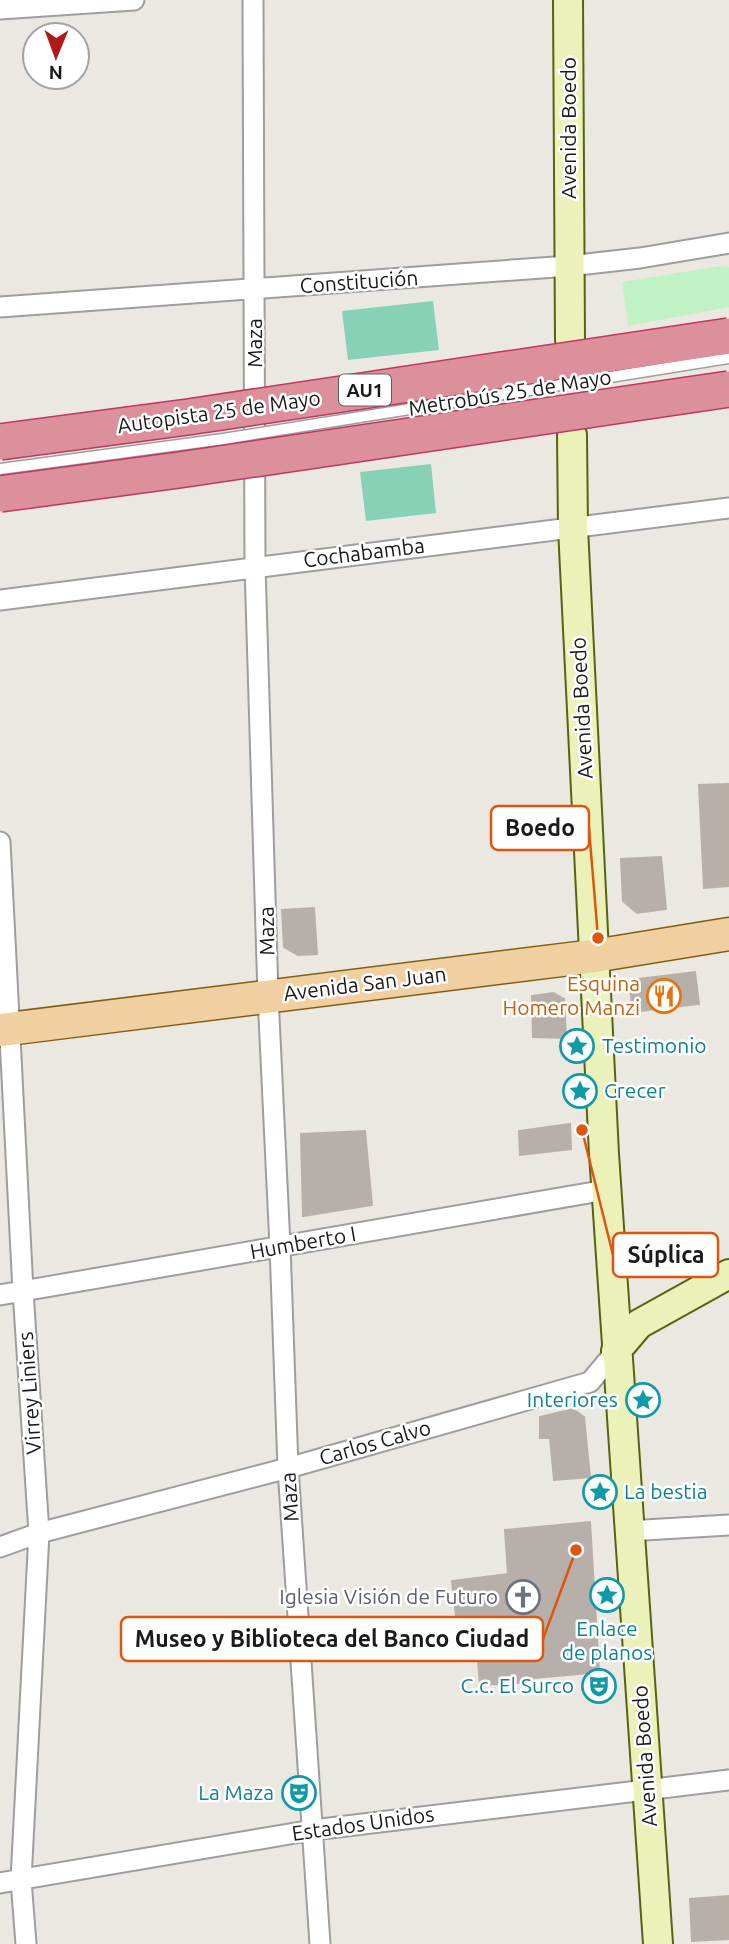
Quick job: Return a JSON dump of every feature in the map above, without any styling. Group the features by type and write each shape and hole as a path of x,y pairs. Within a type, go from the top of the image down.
{"highway":[{"name":"Autopista 25 de Mayo","path":"0,442 188,417 729,336"},
{"path":"0,494 729,389"}],"main road":[{"name":"Avenida Boedo","path":"568,0 570,340"},
{"name":"Avenida Boedo","path":"572,435 573,528 606,1190 658,1944"},
{"name":"Avenida San Juan","path":"5,1029 594,956 729,934"},
{"path":"616,1352 639,1324 729,1274"}],"street":[{"path":"0,9 134,0"},
{"name":"Maza","path":"253,0 255,566 268,996 288,1468 320,1944"},
{"name":"Constitución","path":"0,307 569,266 725,245"},
{"name":"Cochabamba","path":"0,600 729,508"},
{"name":"Virrey Liniers","path":"0,842 5,1029 39,1533 21,1880 26,1944"},
{"name":"Humberto I","path":"0,1295 606,1190"},
{"name":"Carlos Calvo","path":"0,1547 39,1533 288,1468 590,1382 616,1352"},
{"path":"628,1531 729,1525"},
{"name":"Estados Unidos","path":"0,1883 313,1829 729,1780"}],"lane":[{"name":"Metrobús 25 de Mayo","path":"0,469 223,439 729,358"}],"green space":[{"path":"720,266 729,267 729,307 628,326 622,282"},
{"path":"433,301 439,350 348,360 342,311"},
{"path":"431,464 436,513 366,521 360,472"}],"building":[{"path":"729,784 729,886 704,888 699,785"},
{"path":"661,857 666,909 637,913 623,901 621,859"},
{"path":"314,908 317,954 298,955 284,947 282,910"},
{"name":"Esquina Homero Manzi","path":"695,972 699,1004 633,1012 630,988 639,979"},
{"path":"553,993 564,999 566,1038 533,1037 532,996"},
{"path":"570,1124 571,1149 520,1155 519,1131"},
{"path":"365,1131 372,1205 303,1216 301,1134"},
{"path":"573,1409 584,1417 590,1477 554,1480 550,1438 540,1438 540,1417"},
{"path":"590,1522 599,1672 534,1678 534,1682 480,1685 475,1623 457,1625 452,1581 508,1574 505,1530"},
{"path":"729,1896 729,1939 692,1941 690,1899"}],"place":[{"name":"Boedo","path":"598,938"},
{"name":"Esquina Homero Manzi","path":"664,996"},
{"name":"Testimonio","path":"577,1046"},
{"name":"Crecer","path":"580,1091"},
{"name":"Súplica","path":"582,1130"},
{"name":"Interiores","path":"643,1400"},
{"name":"La bestia","path":"600,1492"},
{"name":"Museo y Biblioteca del Banco Ciudad","path":"576,1550"},
{"name":"Enlace de planos","path":"607,1595"},
{"name":"Iglesia Visión de Futuro","path":"523,1597"},
{"name":"C.c. El Surco","path":"599,1686"},
{"name":"La Maza","path":"299,1793"}]}
